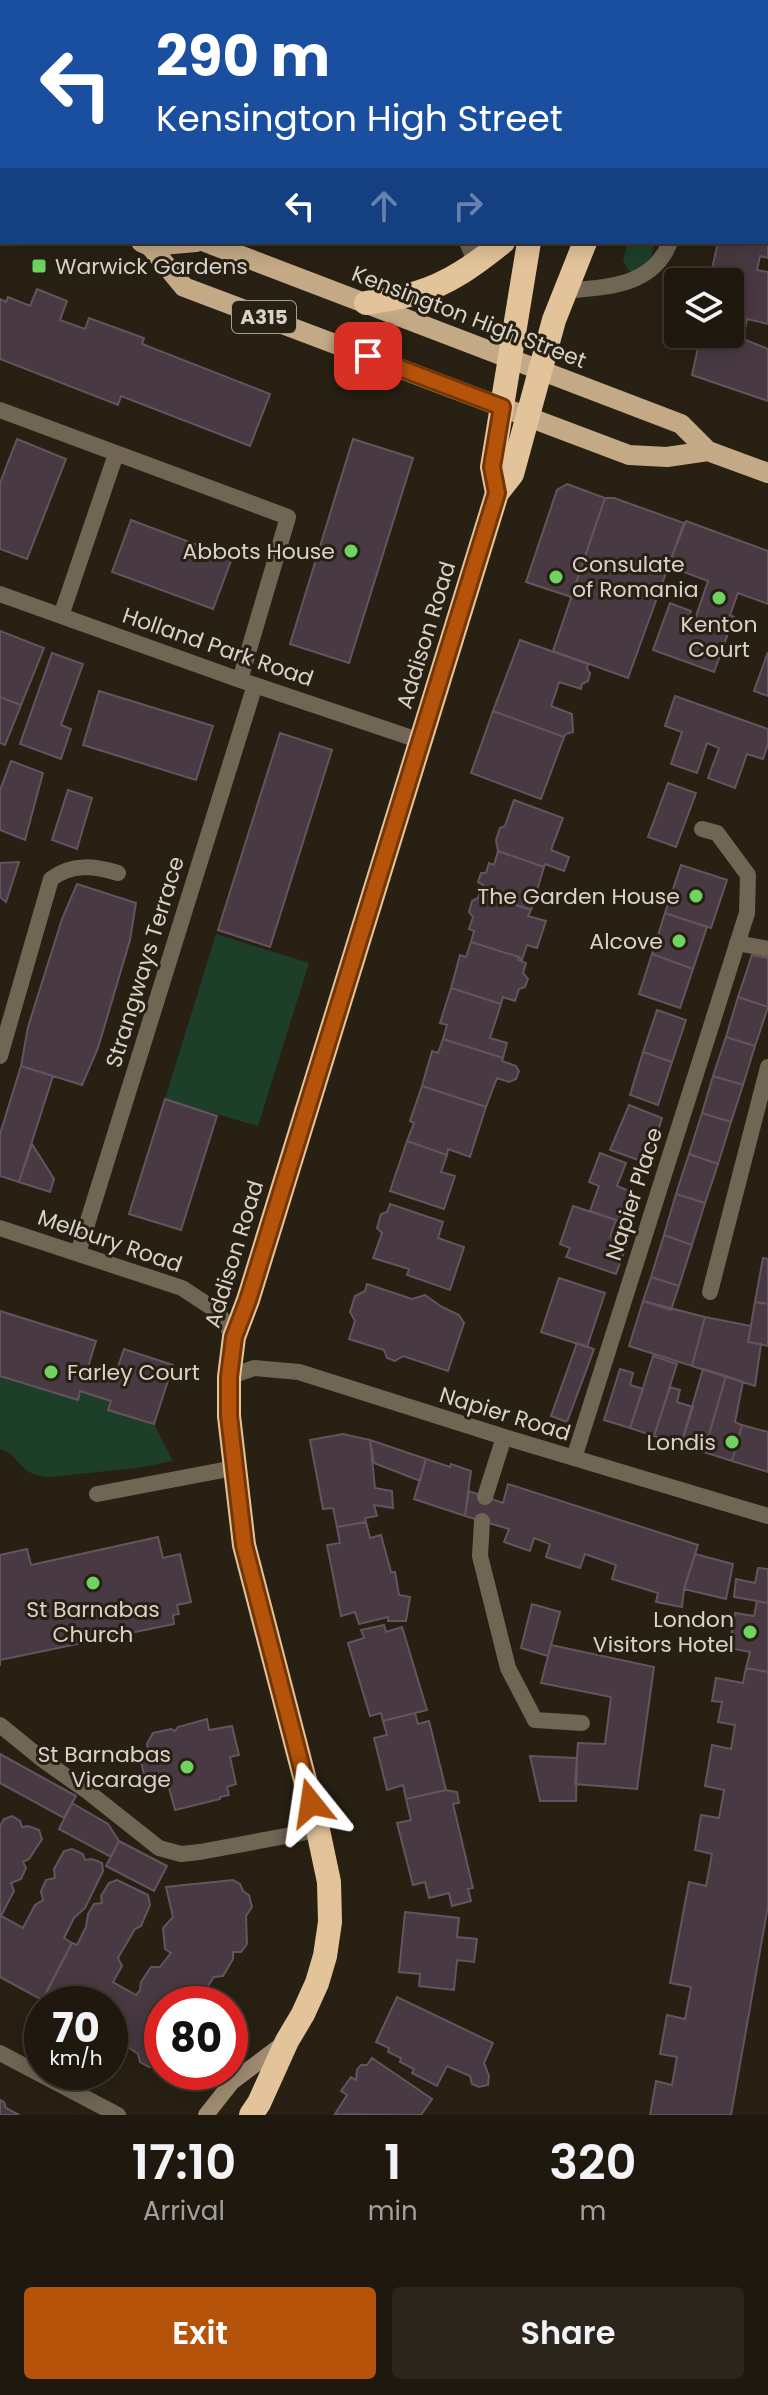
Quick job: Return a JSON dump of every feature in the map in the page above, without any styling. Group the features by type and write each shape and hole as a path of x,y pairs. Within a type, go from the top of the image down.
{"highway":[{"path":"366,303 417,293 446,281 471,253 497,244"},
{"path":"510,359 529,244"},
{"path":"540,370 564,291 584,244"},
{"name":"Addison Road","path":"497,493 492,467 510,359"},
{"name":"Addison Road","path":"251,2115 317,1983 330,1922 329,1882 318,1830 244,1545 229,1416 229,1377 234,1337 497,493 512,474 540,370"}],"main road":[{"name":"Kensington High Street","path":"149,244 184,287 629,455 667,457 708,451"},
{"name":"Kensington High Street","path":"210,244 681,424 708,451 768,473"}],"street":[{"path":"564,291 612,287 635,281 666,254 669,244"},
{"path":"0,410 116,454 61,616"},
{"name":"Strangways Terrace","path":"78,1253 248,683 288,517 116,454"},
{"name":"Holland Park Road","path":"0,594 421,741"},
{"name":"Napier Place","path":"574,1458 747,913 748,875 717,833 702,829"},
{"path":"0,1056 51,879 62,871 79,867 95,866 118,873"},
{"path":"737,943 768,949"},
{"path":"710,1292 768,1067"},
{"name":"Melbury Road","path":"0,1228 182,1288 217,1311 234,1337"},
{"name":"Napier Road","path":"229,1377 254,1368 299,1372 768,1516"},
{"path":"485,1497 504,1437"},
{"path":"97,1494 234,1468"},
{"path":"482,1521 480,1556 508,1668 535,1720 582,1723"},
{"path":"0,1725 159,1848 181,1854 200,1852 318,1830"},
{"name":"Addison Road","path":"206,2115 232,2082 287,2041"},
{"path":"0,2053 118,2115"}],"green space":[{"path":"627,244 654,244 650,266 634,273 628,270 623,260"},
{"path":"216,934 309,963 258,1126 165,1099"},
{"path":"0,1376 77,1399 80,1391 111,1401 109,1410 154,1424 173,1461 50,1477 31,1473 0,1449"}],"building":[{"path":"718,244 768,244 768,258 760,256 757,270 768,272 768,324 747,319 744,334 744,268 712,268"},
{"path":"37,289 67,301 60,320 85,329 89,318 144,338 142,344 270,394 250,446 121,396 118,405 0,359 0,299 6,302 8,297 30,306"},
{"path":"744,339 768,349 768,401 692,375 698,348 744,348"},
{"path":"17,439 66,459 27,559 0,549 0,483"},
{"name":"Abbots House","path":"353,439 413,458 349,663 290,644"},
{"path":"567,484 605,498 571,597 526,582 557,490"},
{"path":"605,498 614,498 684,523 628,678 553,651"},
{"path":"131,520 232,558 213,609 112,572"},
{"name":"Kenton Court","path":"686,521 768,551 768,604 738,593 730,615 734,617 714,672 653,650 670,603 691,611 686,623 693,625 708,581 668,566"},
{"path":"0,631 44,648 21,705 0,697"},
{"path":"520,640 588,664 588,681 582,684 581,689 559,682 551,706 572,714 573,732 564,737 493,711"},
{"name":"Kenton Court","path":"768,652 768,696 754,691"},
{"path":"52,653 83,664 61,725 71,729 61,759 20,744"},
{"path":"99,691 213,726 196,780 83,745"},
{"name":"Kenton Court","path":"675,696 768,729 768,744 763,759 747,754 735,788 708,778 719,748 707,743 697,773 671,764 682,732 665,726"},
{"path":"0,697 21,705 5,745 0,743"},
{"path":"493,711 564,737 541,799 471,773"},
{"path":"280,733 332,750 270,947 218,930"},
{"path":"11,761 43,773 25,840 0,830 0,790"},
{"path":"668,783 696,793 676,847 648,837"},
{"path":"68,790 92,798 77,849 52,840"},
{"path":"514,800 563,818 551,850 569,857 564,871 498,851 496,840 500,828 505,826"},
{"path":"498,851 544,867 531,910 480,893 483,885 478,882 481,873 486,873 489,863 494,865"},
{"path":"19,862 6,902 0,897 0,863"},
{"name":"The Garden House","path":"681,865 727,880 711,928 665,913"},
{"path":"77,884 136,903 130,940 98,1048 82,1085 21,1066 28,1027 62,919"},
{"path":"480,893 531,910 528,916 546,921 537,948 527,945 522,960 471,942 474,931 469,929 473,917 469,912 472,901"},
{"name":"Alcove","path":"665,913 707,927 693,969 652,954"},
{"path":"471,942 519,957 518,960 526,963 523,973 528,979 525,987 519,989 515,1001 503,997 501,1004 451,988 460,955 466,957"},
{"path":"652,954 693,969 680,1008 639,994"},
{"path":"752,955 768,958 768,1007 738,997"},
{"path":"451,988 501,1004 490,1038 507,1043 503,1058 443,1039 447,1025 440,1023"},
{"path":"738,997 768,1007 755,1046 726,1037"},
{"path":"657,1010 686,1020 672,1062 643,1052"},
{"path":"726,1037 755,1046 743,1085 713,1076"},
{"path":"443,1039 503,1058 502,1061 516,1066 519,1071 516,1079 509,1082 497,1078 486,1107 422,1086 432,1051 438,1053"},
{"path":"643,1052 672,1062 658,1105 630,1095"},
{"path":"21,1066 53,1076 19,1182 0,1176 0,1134"},
{"path":"713,1076 743,1085 731,1122 702,1113"},
{"path":"422,1086 486,1107 470,1157 448,1149 447,1155 407,1141"},
{"path":"165,1099 217,1116 181,1230 129,1214"},
{"path":"629,1105 662,1118 652,1150 646,1148 641,1161 610,1150"},
{"path":"702,1113 731,1122 718,1164 689,1154"},
{"path":"407,1141 447,1155 441,1172 455,1176 444,1209 390,1191"},
{"path":"32,1144 54,1179 50,1192 19,1182"},
{"path":"600,1153 626,1163 617,1186 632,1192 621,1222 590,1211 599,1186 589,1182"},
{"path":"689,1154 718,1164 705,1203 676,1194"},
{"path":"676,1194 705,1203 692,1245 664,1235"},
{"path":"390,1204 443,1222 438,1238 464,1247 450,1290 407,1275 409,1269 373,1258 382,1233 377,1228 381,1214 387,1212"},
{"path":"573,1206 616,1220 610,1237 627,1244 616,1274 566,1257 570,1248 560,1244"},
{"path":"664,1235 692,1245 679,1286 651,1277"},
{"path":"763,1258 768,1259 768,1304 755,1302"},
{"path":"651,1277 679,1286 671,1310 643,1301"},
{"path":"559,1278 605,1293 587,1347 541,1332"},
{"path":"367,1284 412,1299 425,1295 459,1315 464,1323 448,1371 403,1356 395,1361 387,1358 384,1350 349,1339 355,1321 350,1312 355,1296 365,1291"},
{"path":"643,1301 705,1317 692,1366 629,1346"},
{"path":"755,1302 768,1304 768,1346 748,1342"},
{"name":"Farley Court","path":"0,1311 96,1341 88,1367 115,1376 124,1349 173,1365 154,1424 108,1410 111,1401 80,1391 78,1400 0,1376"},
{"path":"705,1317 751,1326 748,1342 761,1344 755,1386 692,1366"},
{"path":"577,1343 594,1349 567,1422 551,1416"},
{"path":"653,1356 677,1364 654,1436 630,1428"},
{"path":"620,1369 633,1373 630,1385 643,1389 630,1428 604,1420"},
{"path":"703,1369 726,1376 704,1452 681,1444"},
{"path":"726,1376 743,1382 735,1422 742,1425 732,1461 704,1452"},
{"path":"670,1387 680,1390 677,1402 693,1407 681,1444 654,1436"},
{"path":"742,1425 768,1432 768,1472 732,1461"},
{"path":"343,1434 370,1440 375,1488 392,1491 393,1508 374,1505 377,1516 365,1518 366,1522 337,1527 333,1508 323,1509 310,1440"},
{"path":"370,1440 426,1459 420,1481 374,1463"},
{"path":"426,1459 471,1471 465,1516 414,1499"},
{"path":"508,1484 698,1545 684,1589 682,1607 656,1602 658,1593 612,1579 616,1565 585,1554 580,1568 546,1557 550,1544 534,1538 530,1551 504,1542 509,1529 465,1516 469,1491 503,1503"},
{"path":"366,1522 370,1538 381,1535 391,1572 395,1572 399,1595 410,1597 406,1621 388,1621 388,1617 359,1624 355,1612 341,1616 327,1545 340,1543 337,1527"},
{"name":"St Barnabas Church","path":"158,1537 163,1558 180,1554 191,1602 177,1605 179,1614 173,1615 174,1624 0,1660 0,1555 27,1549 31,1565"},
{"path":"695,1554 733,1564 726,1599 684,1589"},
{"path":"758,1568 768,1569 768,1603 734,1597 736,1579 755,1583"},
{"name":"London Visitors Hotel","path":"757,1601 768,1603 768,1672 746,1668 750,1652 729,1648 735,1613 754,1616"},
{"path":"532,1604 560,1612 548,1656 521,1648"},
{"path":"384,1625 386,1632 402,1627 427,1710 383,1721 381,1713 370,1716 348,1643 364,1638 361,1630"},
{"path":"551,1645 654,1667 637,1789 575,1784 578,1743 605,1744 611,1697 541,1683"},
{"path":"746,1668 768,1672 768,1906 731,2115 650,2115 656,2081 672,2085 677,2057 660,2054 667,2015 685,2019 691,1987 670,1983 689,1882 706,1886 712,1854 695,1850 701,1815 719,1818 724,1790 705,1786 712,1745 731,1749 735,1725 718,1722 722,1702 712,1701 716,1678 743,1683"},
{"path":"415,1713 418,1724 429,1721 446,1790 406,1799 403,1785 387,1790 374,1738 387,1735 383,1721"},
{"name":"St Barnabas Vicarage","path":"207,1719 209,1730 232,1726 239,1755 230,1757 236,1784 227,1787 229,1795 220,1799 175,1810 168,1784 157,1787 154,1777 145,1779 140,1757 149,1755 147,1744 153,1733 175,1731 178,1727"},
{"path":"0,1754 76,1796 64,1818 0,1783"},
{"path":"530,1756 577,1758 576,1801 540,1801"},
{"path":"446,1790 457,1792 459,1803 453,1804 473,1888 468,1889 471,1901 452,1906 449,1893 429,1898 425,1882 413,1885 397,1823 411,1820 406,1799"},
{"path":"72,1803 108,1824 119,1841 111,1857 59,1829"},
{"path":"12,1816 20,1821 22,1827 39,1830 42,1839 29,1859 23,1862 26,1868 21,1879 11,1883 14,1891 1,1916 23,1928 35,1905 43,1900 41,1891 46,1880 55,1878 54,1869 64,1851 72,1849 83,1854 85,1860 102,1863 103,1871 85,1908 74,1918 64,1938 72,1943 49,1986 24,1986 24,1990 0,1977 0,1826 4,1819"},
{"path":"119,1841 167,1866 154,1891 106,1866"},
{"path":"117,1880 148,1895 150,1905 141,1926 135,1929 118,1958 122,1966 113,1982 120,1986 50,1986 72,1943 77,1945 94,1904 102,1903 101,1896 109,1883"},
{"path":"233,1880 240,1884 249,1895 252,1907 246,1916 247,1944 241,1952 233,1952 233,1959 223,1976 214,1977 208,1986 144,1986 144,2064 138,2054 128,2047 128,1990 136,1995 151,1967 160,1967 171,1953 165,1949 163,1928 173,1917 166,1887"},
{"path":"405,1912 459,1918 457,1937 477,1939 474,1962 457,1960 454,1990 419,1986 420,1974 399,1972"},
{"path":"397,1997 493,2043 484,2063 489,2076 488,2085 479,2087 472,2084 470,2076 447,2066 437,2086 412,2073 414,2069 388,2052 389,2048 376,2042"},
{"path":"372,2058 432,2099 421,2115 335,2114 347,2095 341,2091 351,2077 356,2080 357,2070"},
{"path":"0,2100 6,2108 19,2115 0,2115"}],"place":[{"name":"Warwick Gardens","path":"39,266"},
{"name":"Abbots House","path":"351,551"},
{"name":"Consulate of Romania","path":"556,577"},
{"name":"Kenton Court","path":"719,598"},
{"name":"The Garden House","path":"696,896"},
{"name":"Alcove","path":"679,941"},
{"name":"Farley Court","path":"51,1372"},
{"name":"Londis","path":"732,1442"},
{"name":"St Barnabas Church","path":"93,1583"},
{"name":"London Visitors Hotel","path":"750,1632"},
{"name":"St Barnabas Vicarage","path":"187,1767"}],"route":[{"path":"311,1803 244,1545 229,1416 229,1377 234,1337 331,1034 497,493 492,467 502,407 368,356"}]}
